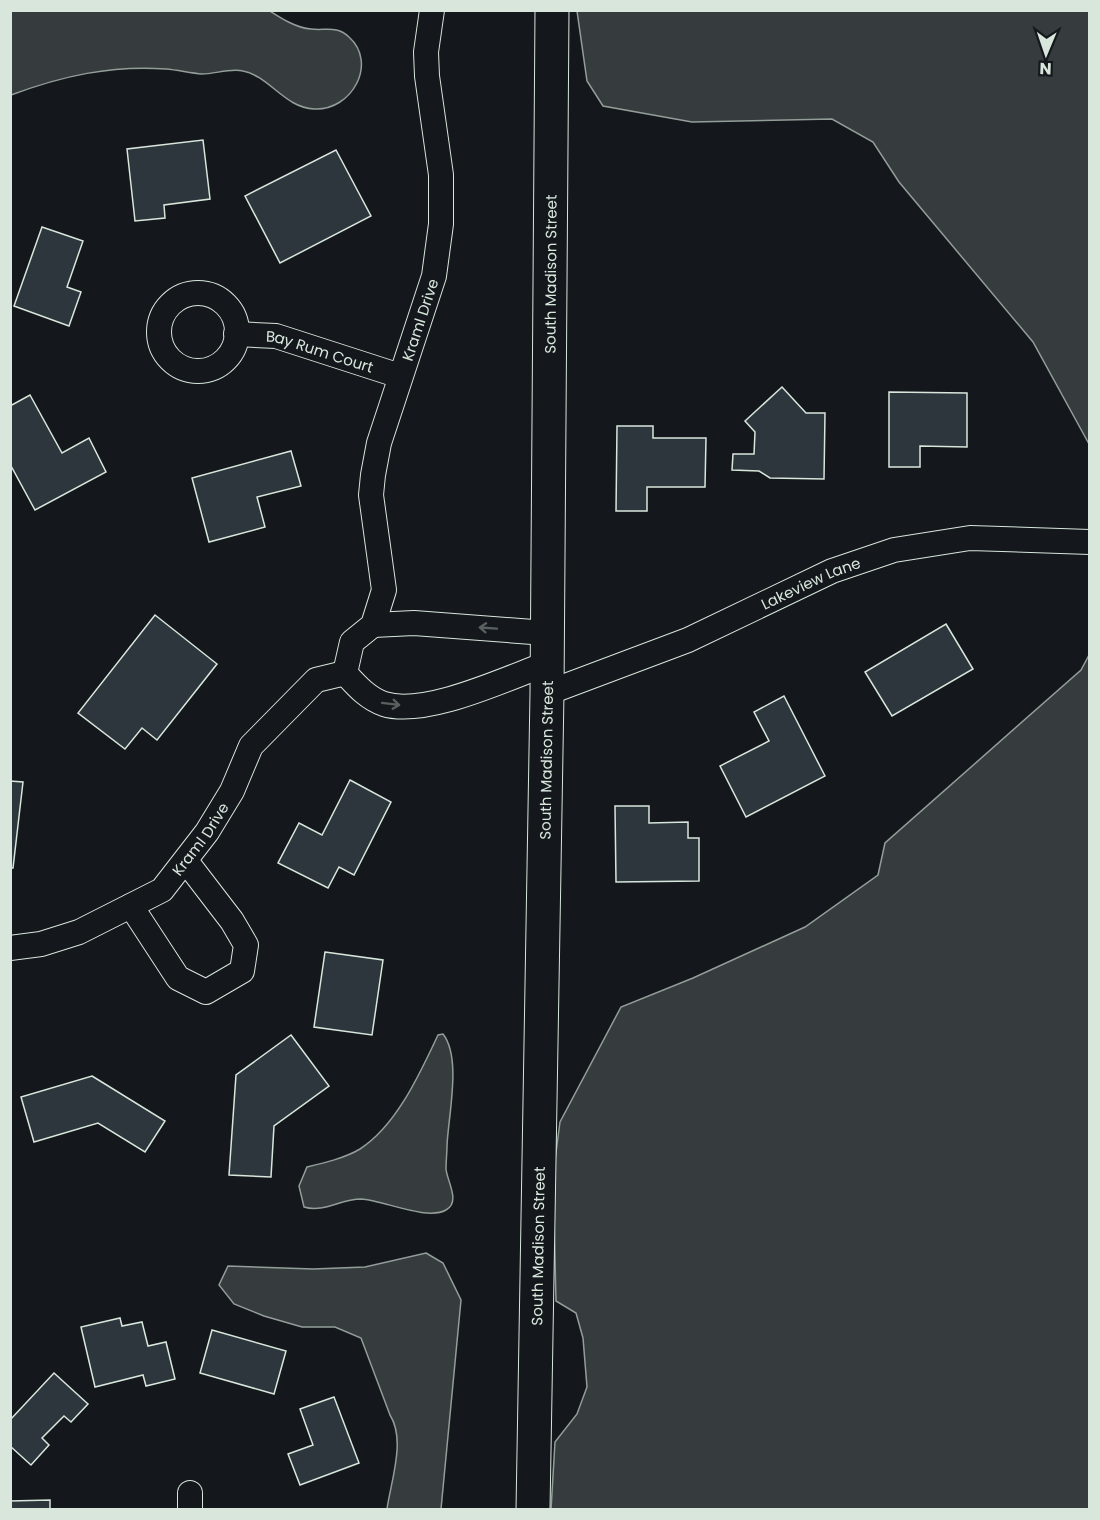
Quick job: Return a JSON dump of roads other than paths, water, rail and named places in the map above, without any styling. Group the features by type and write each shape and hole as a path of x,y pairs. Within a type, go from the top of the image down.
{"street":[{"name":"Kraml Drive","path":"10,948 41,944 79,932 162,890 186,861 232,790 251,746 316,680 345,672 352,642 373,625 384,590 371,495 373,475 379,443 434,276 441,224 441,175 427,76 426,52 432,10"},
{"name":"South Madison Street","path":"533,1509 546,679 552,10"},
{"name":"Bay Rum Court","path":"236,334 276,336 400,376"},
{"name":"Lakeview Lane","path":"546,679 688,640 832,572 894,550 970,538 1089,542"},
{"path":"373,625 414,623 546,633"},
{"path":"345,672 363,693 385,705 429,706 546,679"},
{"path":"131,906 178,978 206,992 242,971 246,945 232,921 186,861"}]}
